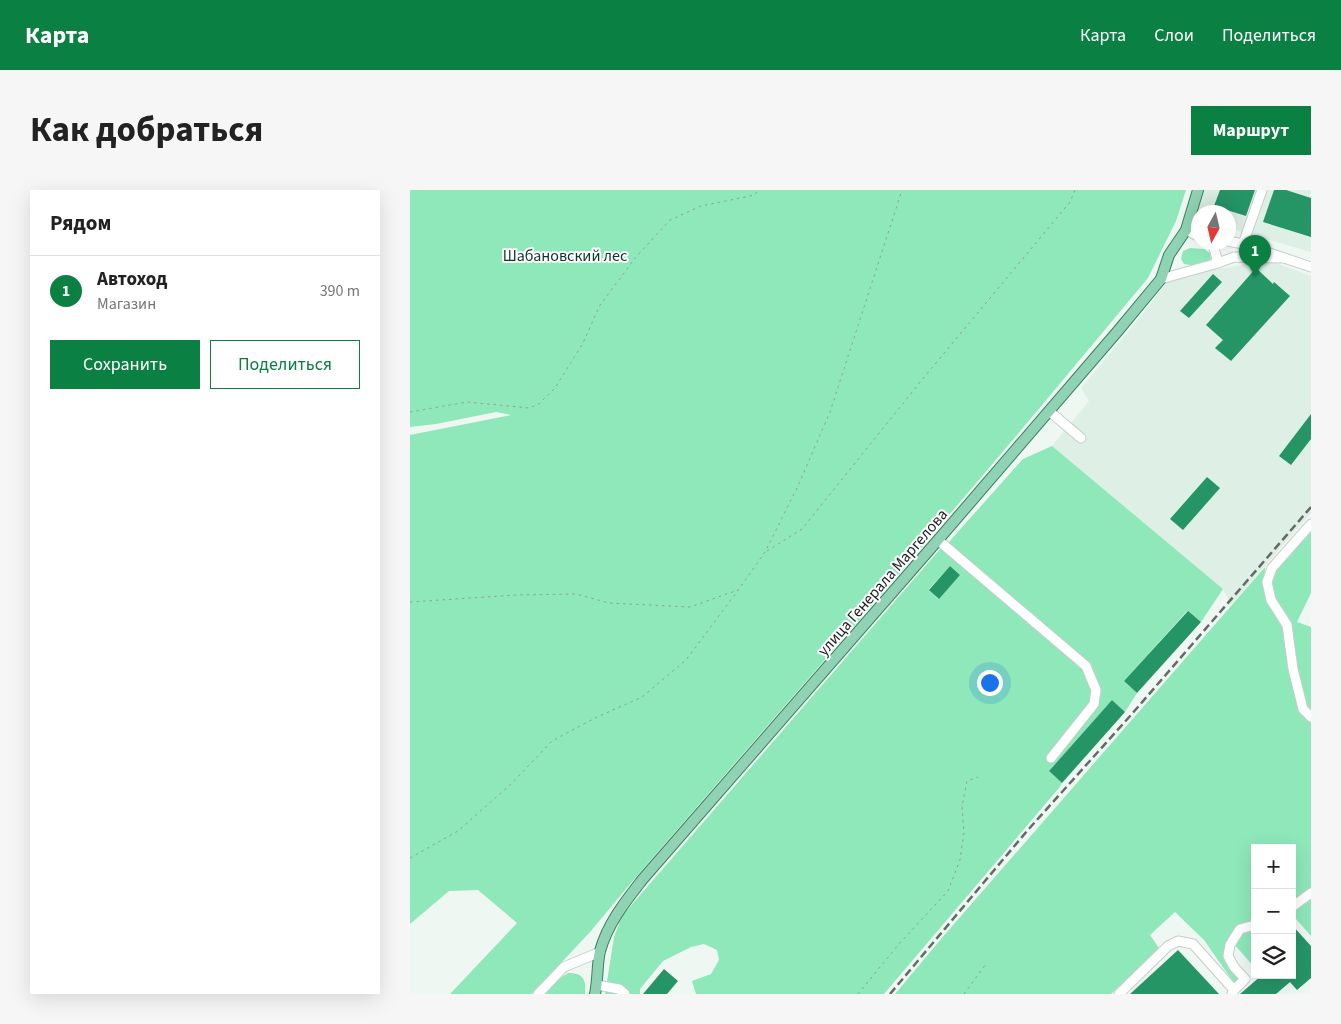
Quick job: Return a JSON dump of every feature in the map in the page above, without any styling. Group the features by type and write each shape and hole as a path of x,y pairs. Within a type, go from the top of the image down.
{"main road":[{"name":"улица Генерала Маргелова","path":"596,989 600,952 615,915 642,880 938,540 1161,279 1169,256 1186,230 1198,190"}],"street":[{"path":"1243,244 1262,190"},
{"path":"1186,230 1191,232"},
{"path":"1236,243 1311,267"},
{"path":"1215,250 1218,263"},
{"path":"1161,279 1218,263 1234,256 1285,258"},
{"path":"1049,410 1081,438"},
{"path":"1311,524 1272,568 1268,582 1271,600 1287,625 1293,669 1303,709 1311,717"},
{"path":"938,540 1086,666 1096,690 1094,704 1050,758"},
{"path":"1296,904 1311,893"},
{"path":"1119,994 1168,946 1178,942 1193,944 1232,992 1245,979 1234,967 1228,956 1230,945 1240,929 1251,926"},
{"path":"538,994 564,968 600,952"},
{"path":"596,989 619,989 625,994"}],"path":[{"path":"410,412 467,402 529,408 539,404 560,381 583,343 600,305 636,257 670,220 701,206 754,194 758,190"},
{"path":"410,858 458,831 511,784 552,741 595,718 642,697 686,660 738,590 765,552 797,488 830,412 902,190"},
{"path":"765,552 802,529 921,381 1070,202 1075,190"},
{"path":"410,602 517,595 576,594 609,604 690,607 738,590"},
{"path":"858,994 899,944 948,891 960,860 964,832 962,807 967,781 978,777"},
{"path":"964,994 986,964"}],"shaded area":[{"path":"1203,190 1311,190 1311,252 1236,230 1236,205 1198,205"},
{"path":"1268,260 1311,276 1311,513 1231,605 1223,589 1052,446 1089,401 1081,388 1170,278"}],"green space":[{"name":"Шабановский лес","path":"410,190 1186,190 1176,221 1148,278 881,595 590,932 532,994 450,994 517,923 478,890 449,891 410,924 410,435 511,415 496,412 436,424 410,427"},
{"path":"1190,248 1191,250 1206,250 1210,253 1211,259 1204,263 1184,264 1181,259 1183,251"},
{"path":"1052,446 1223,589 1201,622 1187,611 1124,681 1137,693 1125,712 1112,700 1049,771 1062,783 1059,788 884,994 696,994 692,981 711,974 719,960 717,950 704,944 691,947 663,961 640,989 640,994 605,994 614,937 622,916 941,548 947,544 1023,459","holes":["950,566 960,575 938,599 929,589"]},
{"path":"1311,531 1311,593 1297,622 1311,627 1311,713 1305,706 1296,669 1289,623 1274,599 1270,581 1280,565"},
{"path":"1265,567 1264,582 1283,627 1299,710 1311,722 1311,936 1296,919 1296,844 1251,844 1251,963 1234,944 1224,956 1240,979 1234,983 1204,940 1175,912 1150,935 1159,948 1111,994 895,994"},
{"path":"568,973 578,974 583,978 585,994 544,994 559,979"}],"building":[{"path":"1220,190 1255,190 1246,216 1236,213 1236,205 1214,205"},
{"path":"1274,190 1286,190 1311,198 1311,237 1263,222"},
{"path":"1256,268 1273,284 1274,282 1290,296 1231,361 1215,348 1223,340 1206,325"},
{"path":"1213,274 1222,282 1189,318 1180,311"},
{"path":"1311,414 1311,439 1291,465 1279,456"},
{"path":"1207,477 1220,488 1183,530 1170,519"},
{"path":"950,566 960,575 939,599 929,590"},
{"path":"1188,611 1201,622 1137,693 1124,681"},
{"path":"1112,700 1125,712 1062,783 1049,771"},
{"path":"1296,929 1311,946 1311,978 1297,990 1290,982 1276,994 1240,994 1257,979 1296,979"},
{"path":"1178,950 1219,994 1130,994"},
{"path":"664,969 678,981 667,994 643,994"}],"railway":[{"path":"890,994 1027,831 1131,715 1311,507"}],"place":[{"name":"Автоход","path":"1255,276"}]}
